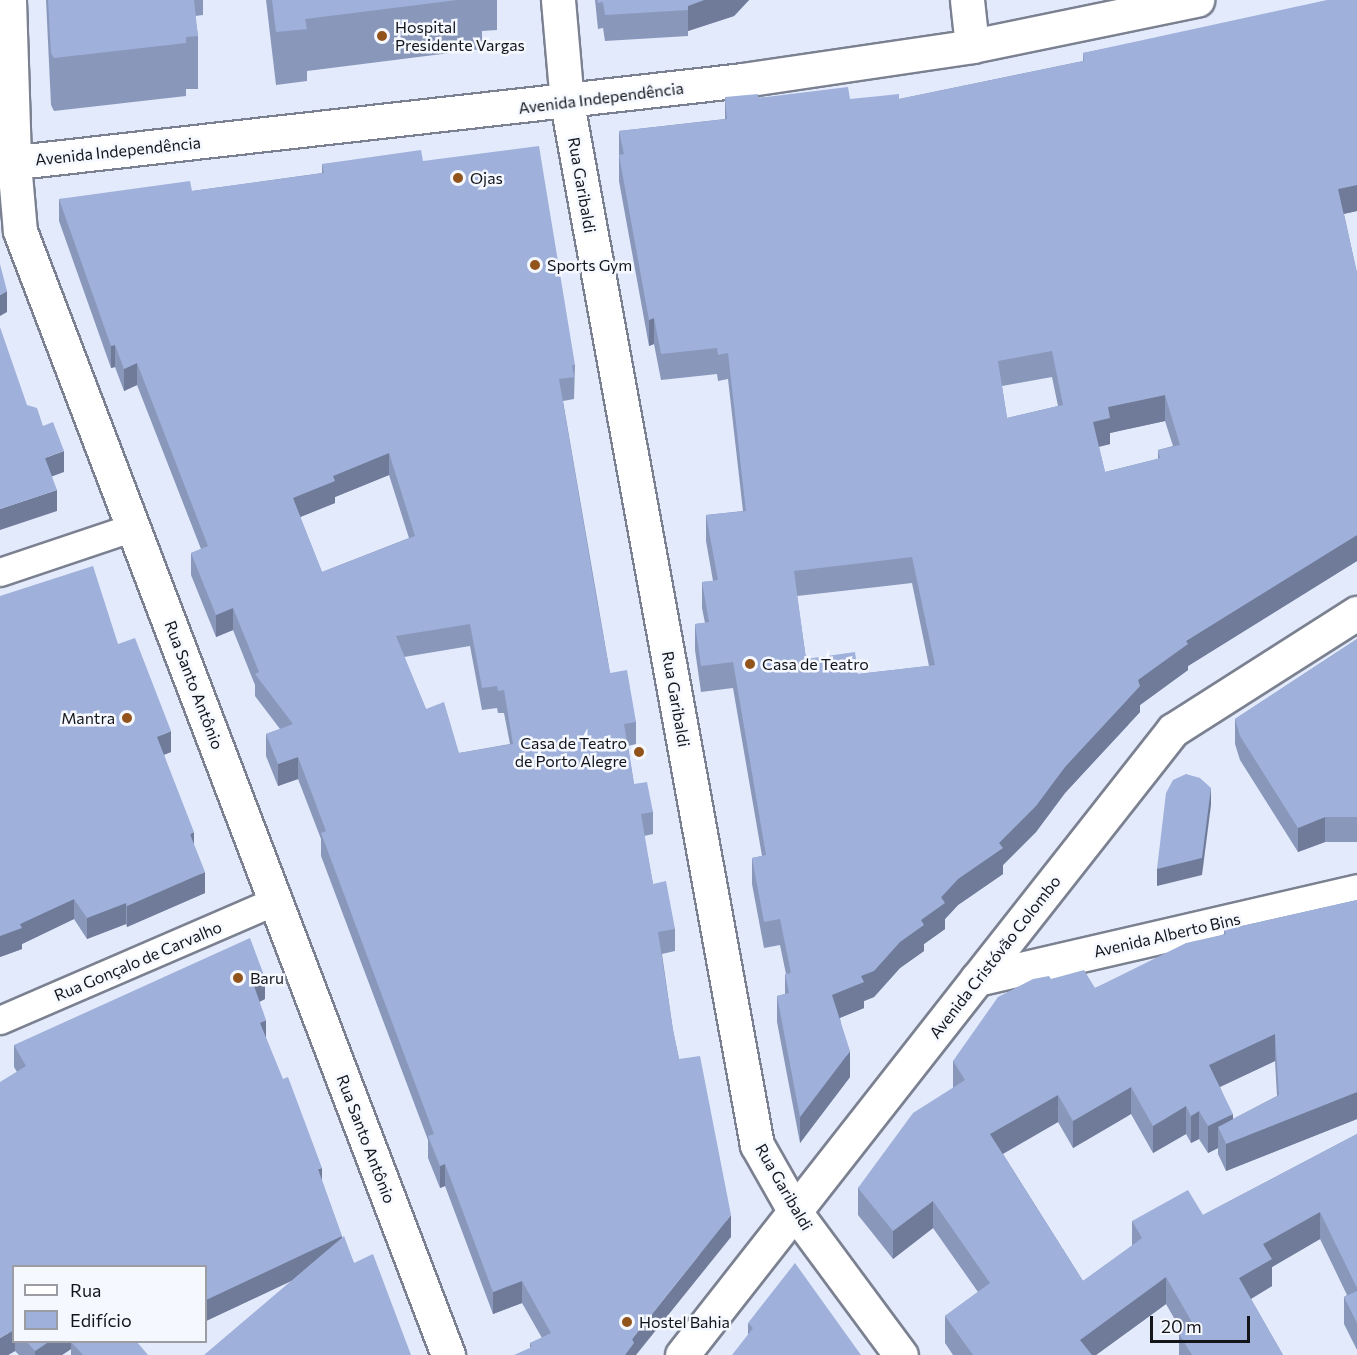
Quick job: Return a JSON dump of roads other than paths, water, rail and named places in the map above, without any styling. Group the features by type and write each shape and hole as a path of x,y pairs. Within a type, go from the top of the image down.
{"street":[{"name":"Rua Santo Antônio","path":"9,0 7,163 20,231 135,527 448,1355"},
{"name":"Rua Garibaldi","path":"558,0 567,103 757,1145 795,1212 901,1355"},
{"path":"967,0 972,46"},
{"name":"Avenida Independência","path":"7,163 567,103 972,46 1197,0"},
{"path":"0,572 135,527"},
{"name":"Avenida Cristóvão Colombo","path":"682,1355 1173,730 1357,613"},
{"name":"Avenida Alberto Bins","path":"977,979 1357,891"},
{"name":"Rua Gonçalo de Carvalho","path":"0,1020 275,901"}],"place":[{"name":"Hospital Presidente Vargas","path":"382,36"},
{"name":"Ojas","path":"458,178"},
{"name":"Sports Gym","path":"535,265"},
{"name":"Casa de Teatro","path":"750,664"},
{"name":"Mantra","path":"127,718"},
{"name":"Casa de Teatro de Porto Alegre","path":"639,752"},
{"name":"Baru","path":"238,978"},
{"name":"Hostel Bahia","path":"627,1322"}]}
